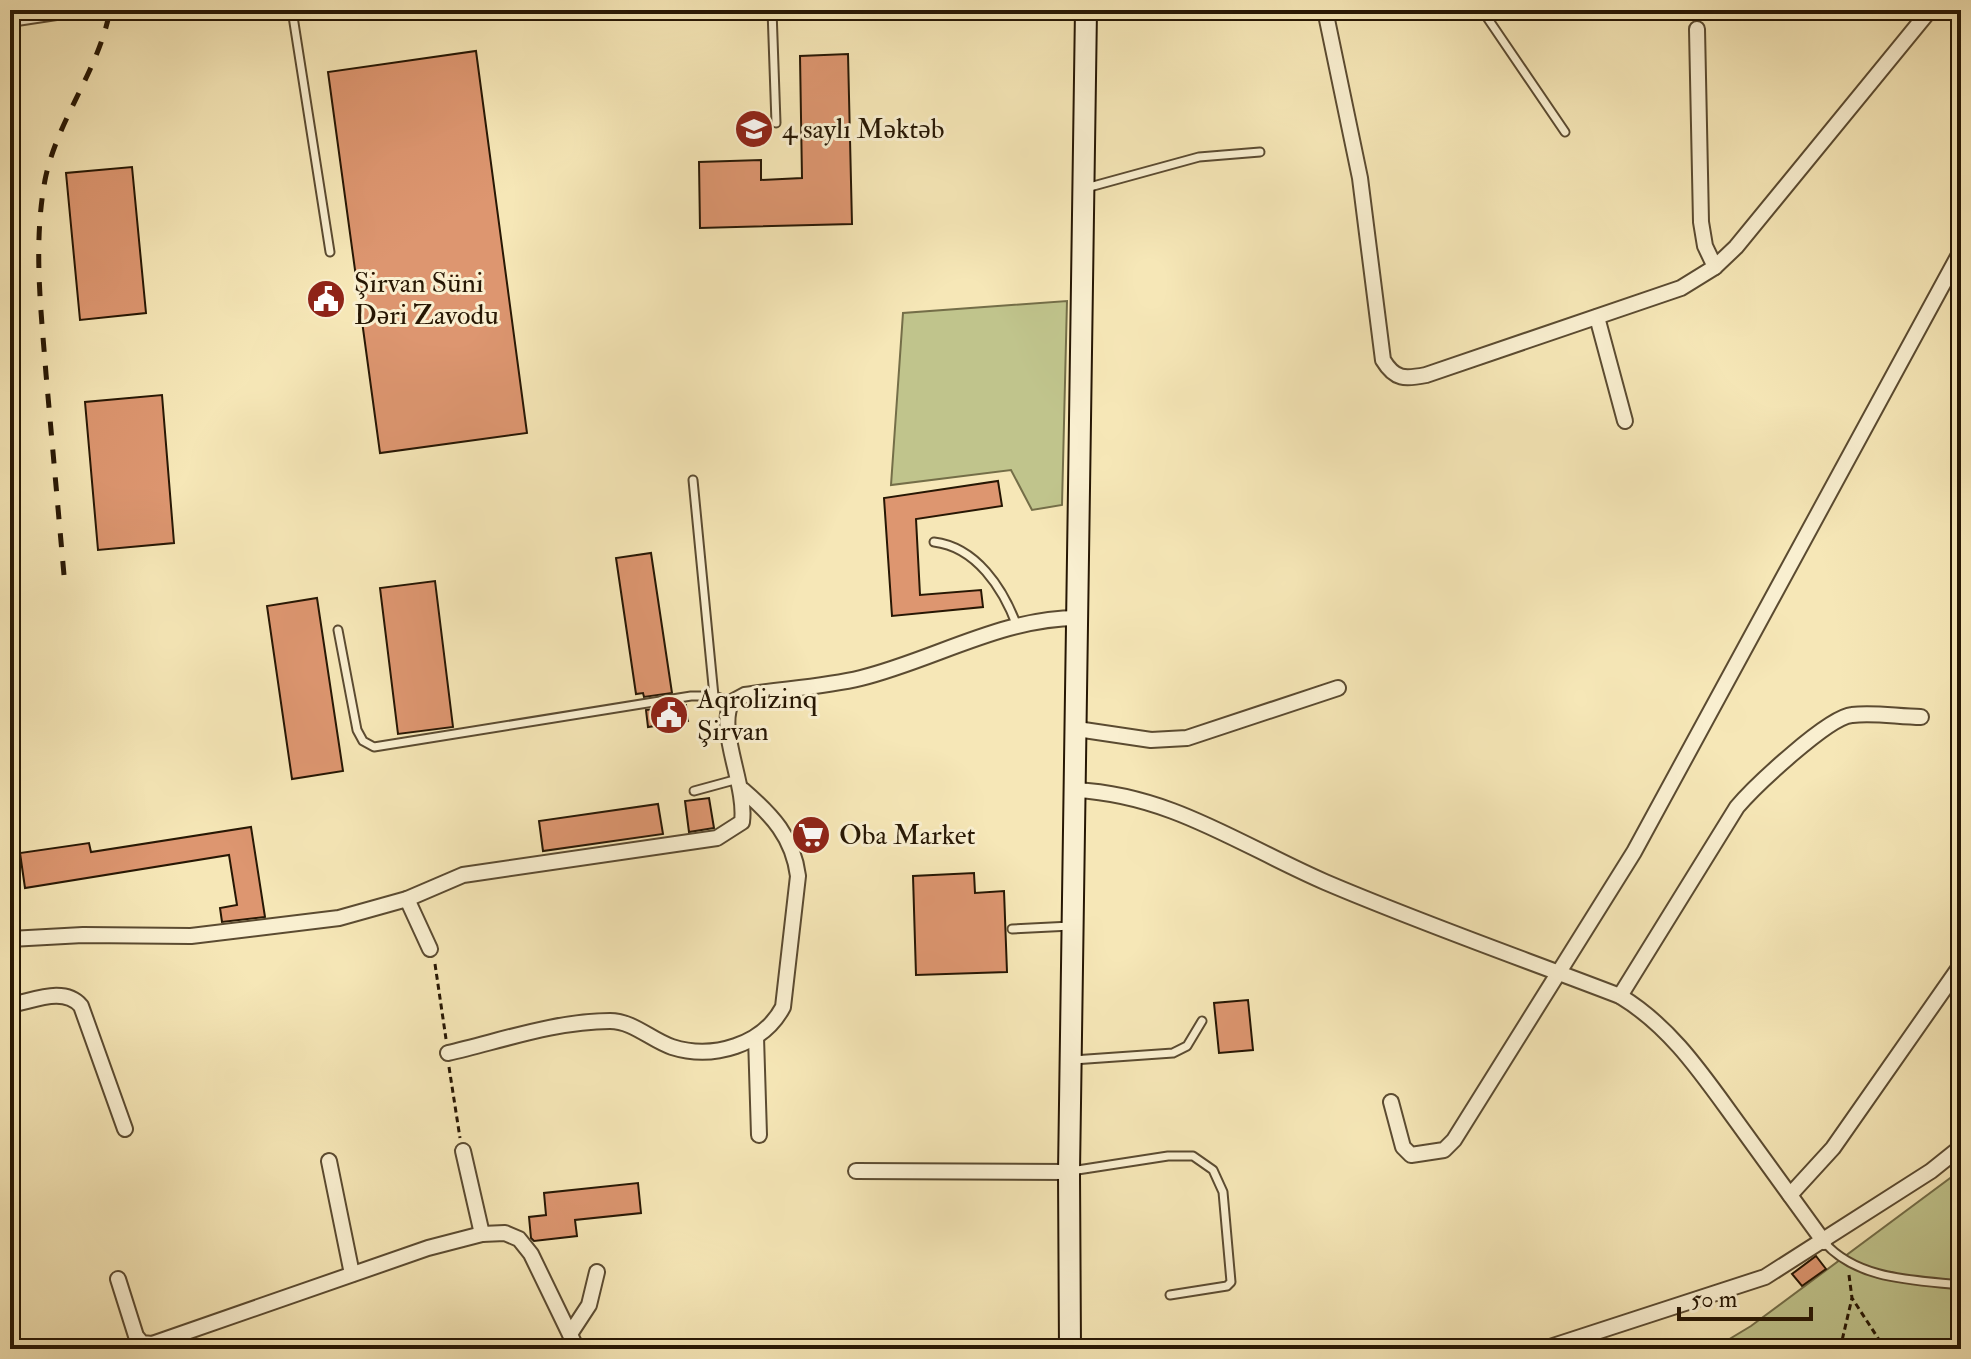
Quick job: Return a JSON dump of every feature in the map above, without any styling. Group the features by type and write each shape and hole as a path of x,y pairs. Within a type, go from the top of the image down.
{"main road":[{"path":"1070,1349 1069,1172 1080,618 1086,10"}],"street":[{"path":"10,19 69,10"},
{"path":"1325,10 1360,178 1383,360 1390,373 1402,379 1426,375 1681,288 1715,267 1736,247 1930,10"},
{"path":"1697,29 1701,222 1705,246 1715,267"},
{"path":"1391,1102 1403,1147 1411,1155 1423,1156 1444,1150 1634,852 1961,251"},
{"path":"1597,317 1625,421"},
{"path":"10,939 83,935 191,936 339,918 407,899 463,875 717,838 742,822 742,785 726,725 732,702 745,695 861,678 1017,626 1055,618 1080,618"},
{"path":"1077,729 1151,740 1187,738 1338,688"},
{"path":"1620,996 1737,807 1754,788 1834,722 1850,715 1921,717"},
{"path":"448,1053 550,1029 613,1021 672,1047 695,1050 732,1048 773,1025 783,1007 798,876 796,856 786,833 742,785"},
{"path":"1076,790 1108,792 1156,803 1324,881 1620,996 1666,1030 1824,1242"},
{"path":"407,899 430,949"},
{"path":"1790,1195 1833,1148 1961,965"},
{"path":"10,1005 62,995 73,998 81,1006 125,1129"},
{"path":"756,1037 759,1135"},
{"path":"1550,1347 1765,1277 1824,1242 1931,1171 1961,1147"},
{"path":"463,1151 482,1234"},
{"path":"329,1161 352,1274"},
{"path":"856,1171 1069,1172"},
{"path":"118,1279 136,1336 142,1343 152,1344 428,1248 482,1234 505,1233 519,1239 531,1254 577,1349"},
{"path":"570,1334 589,1305 597,1272"}],"lane":[{"path":"292,10 330,252"},
{"path":"772,10 776,123"},
{"path":"1482,10 1565,132"},
{"path":"1084,189 1199,157 1260,152"},
{"path":"693,480 714,696"},
{"path":"934,542 955,545 973,558 1001,591 1017,626"},
{"path":"338,630 357,730 363,741 374,747 691,696 714,696 732,702"},
{"path":"694,791 742,785"},
{"path":"1012,929 1073,926"},
{"path":"1071,1060 1173,1053 1187,1046 1202,1021"},
{"path":"1069,1172 1168,1156 1193,1156 1213,1170 1223,1192 1231,1282 1227,1286 1170,1295"},
{"path":"1824,1242 1850,1264 1899,1278 1961,1285"}],"path":[{"path":"1850,1264 1848,1285 1852,1298 1885,1349"},
{"path":"1840,1349 1852,1298"}],"green space":[{"path":"1067,301 1062,505 1032,510 1011,470 891,485 903,313"},
{"path":"1961,1170 1961,1349 1713,1349 1751,1326"}],"building":[{"path":"476,51 527,433 380,453 328,72"},
{"path":"848,54 852,224 700,228 699,162 761,160 761,180 802,178 800,56"},
{"path":"132,167 146,313 80,320 66,173"},
{"path":"162,395 174,543 98,550 85,402"},
{"path":"998,481 1002,506 916,519 920,595 981,590 983,607 892,616 884,498"},
{"path":"651,553 672,693 644,697 643,693 636,694 616,558"},
{"path":"435,581 453,727 398,734 380,588"},
{"path":"317,598 343,771 292,779 267,606"},
{"path":"686,705 688,721 648,727 646,710"},
{"path":"709,798 714,828 689,832 685,801"},
{"path":"658,804 663,834 543,851 539,821"},
{"path":"251,827 265,917 222,922 220,908 237,905 229,855 25,888 20,853 89,843 91,852"},
{"path":"974,873 975,893 1004,891 1007,972 916,975 913,876"},
{"path":"1248,1000 1253,1050 1219,1053 1214,1003"},
{"path":"638,1183 641,1213 575,1220 577,1236 534,1241 531,1238 529,1217 546,1215 544,1193"},
{"path":"1816,1256 1826,1269 1802,1286 1792,1274"}],"railway":[{"path":"64,575 40,301 41,204 51,158 97,53 110,10"}],"place":[{"name":"4 saylı Məktəb","path":"754,129"},
{"name":"Şirvan Süni Dəri Zavodu","path":"326,299"},
{"name":"Aqrolizinq Şirvan","path":"669,715"},
{"name":"Oba Market","path":"811,835"}]}
